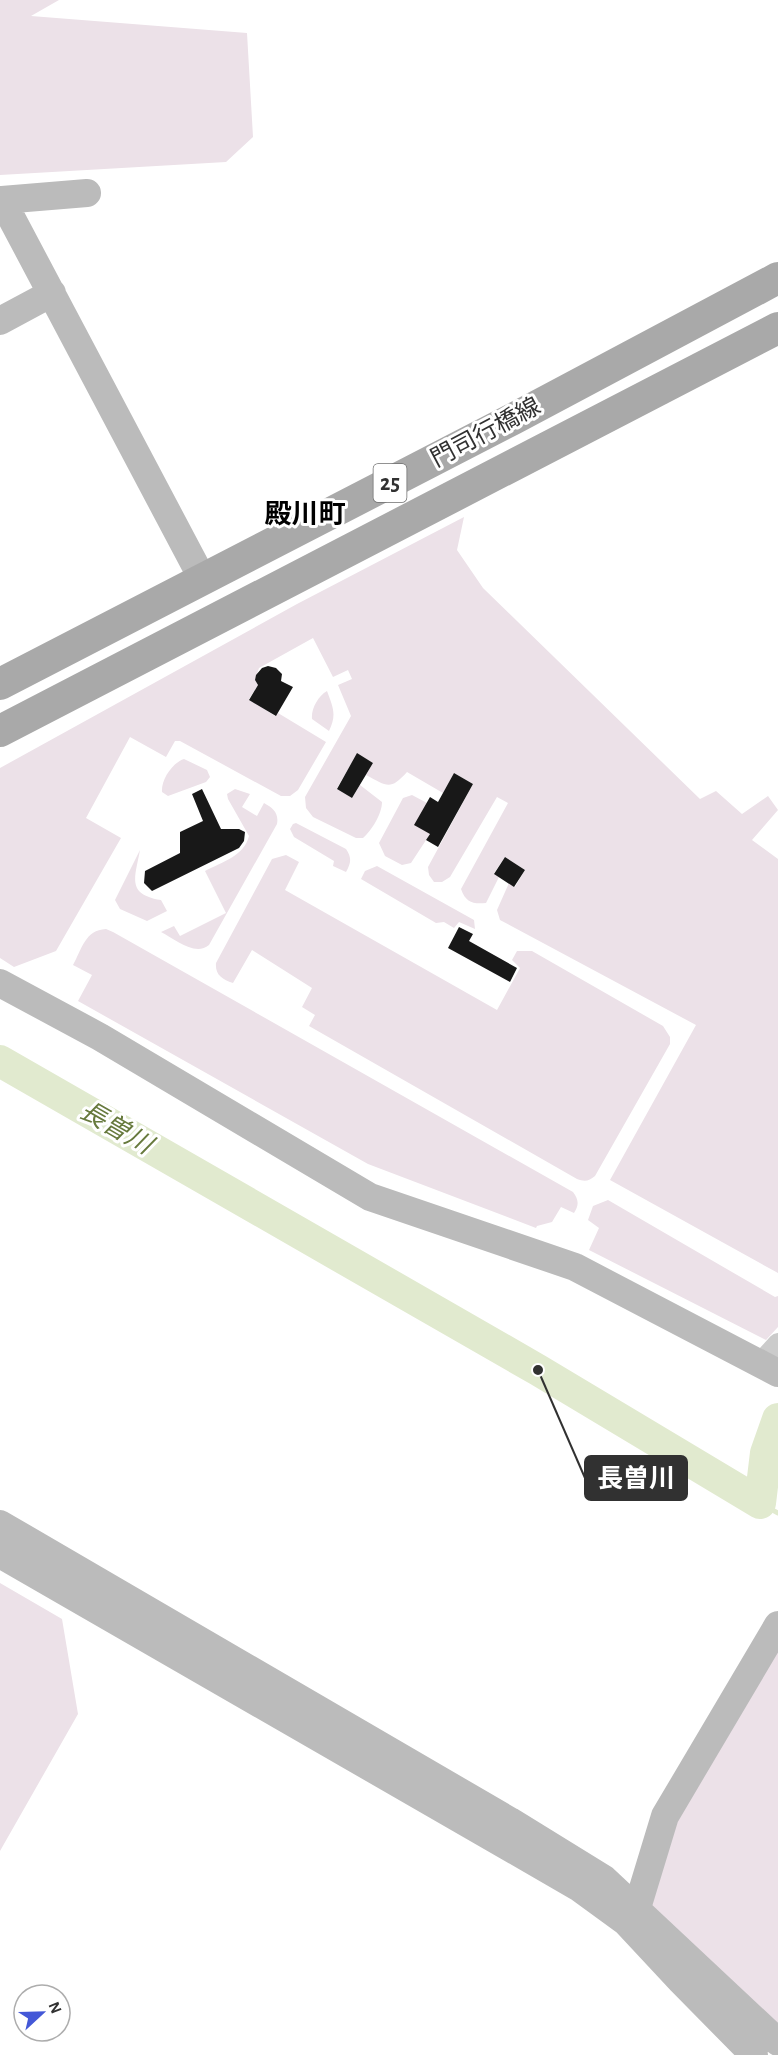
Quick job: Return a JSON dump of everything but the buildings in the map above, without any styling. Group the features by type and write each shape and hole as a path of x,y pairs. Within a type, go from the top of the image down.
{"main road":[{"name":"門司行橋線","path":"0,684 513,419 778,278"},
{"name":"門司行橋線","path":"0,731 778,328"}],"street":[{"path":"87,193 1,200 203,580"},
{"path":"0,321 52,293"},
{"path":"0,982 110,1043 370,1197 575,1267 771,1362"},
{"path":"0,1524 510,1821 604,1879 681,1981 754,2055"},
{"path":"0,1554 578,1887 631,1915 778,2042"},
{"path":"631,1915 665,1816 778,1625"}],"shaded area":[{"path":"0,0 59,0 31,16 247,33 253,137 226,162 0,175"},
{"path":"464,517 457,550 483,588 700,799 716,791 742,814 768,796 778,810 752,840 778,859 778,1273 610,1180 696,1025 500,920 497,910 509,883 515,887 525,870 505,857 494,873 499,877 486,903 474,903 465,897 461,889 508,803 497,797 450,877 442,882 434,882 429,875 428,867 473,784 454,773 443,793 407,772 396,782 388,785 366,775 373,763 357,754 337,788 352,798 360,785 382,802 376,822 363,838 356,838 313,817 306,808 305,797 351,716 338,685 352,679 348,670 333,677 313,638 259,668 255,680 258,685 249,699 275,716 278,713 326,742 298,790 290,796 281,796 180,741 175,741 166,757 130,737 86,818 121,838 56,951 14,967 0,958 0,768 297,604"},
{"path":"327,691 333,711 329,731 312,719 316,703"},
{"path":"184,759 207,770 210,777 206,782 168,796 162,792 165,777 175,764"},
{"path":"235,789 250,794 242,807 257,816 264,803 275,811 277,824 209,945 198,949 191,948 161,932 174,926 180,936 226,913 205,871 237,853 249,836 228,799 227,794"},
{"path":"412,795 427,803 430,834 411,863 402,865 385,856 379,843 403,798"},
{"path":"296,823 346,849 350,860 346,872 333,866 334,861 294,837 290,829"},
{"path":"140,850 135,877 138,889 142,894 161,900 167,911 147,921 120,909 115,900"},
{"path":"286,855 299,862 285,890 497,1010 520,968 512,960 517,951 532,951 663,1026 670,1037 670,1044 595,1176 587,1180 577,1179 309,1026 315,1015 302,1007 312,988 252,950 233,983 220,976 216,963 272,859"},
{"path":"377,866 474,920 475,929 459,922 454,928 444,922 436,923 361,879 365,871"},
{"path":"106,929 573,1192 578,1202 574,1213 561,1207 552,1222 536,1228 368,1164 78,1001 92,975 73,965 89,937 99,930"},
{"path":"608,1200 775,1297 778,1296 778,1327 766,1340 589,1250 599,1228 588,1220 593,1206"},
{"path":"0,1583 62,1619 78,1714 0,1851"},
{"path":"778,1625 778,2046 637,1908 665,1816"}],"waterway":[{"name":"長曽川","path":"0,1061 538,1370 760,1503 766,1453 778,1419"},
{"path":"760,1503 778,1513"}],"place":[{"name":"長曽川","path":"538,1370"}],"district":[{"name":"殿川町","path":"305,514"}]}
